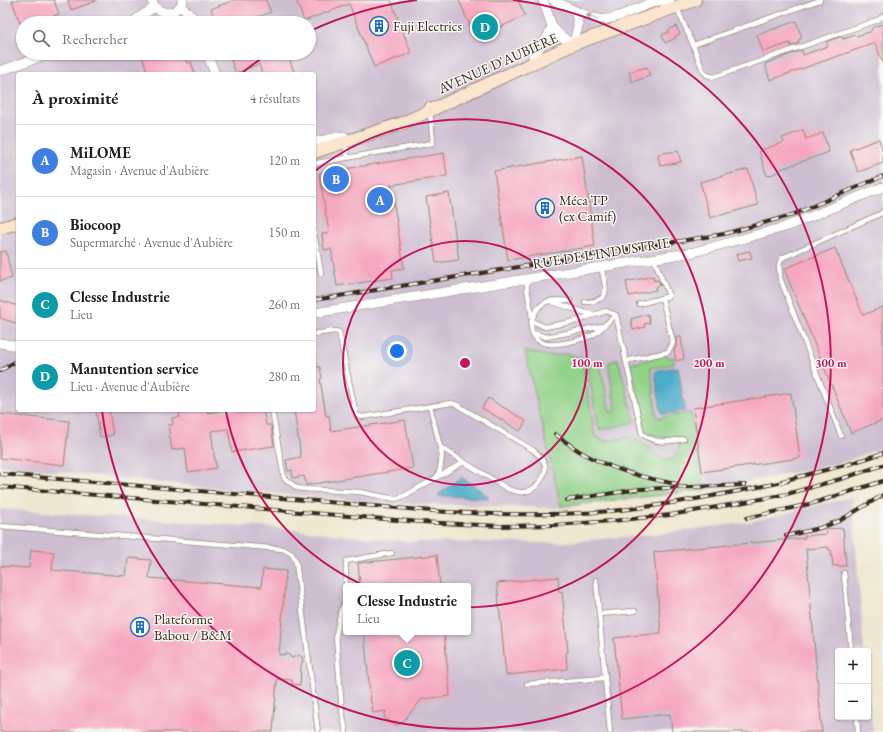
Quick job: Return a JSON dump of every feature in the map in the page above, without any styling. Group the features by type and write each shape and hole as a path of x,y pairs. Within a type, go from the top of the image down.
{"main road":[{"name":"AVENUE D'AUBIÈRE","path":"429,107 533,56 673,3 695,0"},
{"name":"AVENUE D'AUBIÈRE","path":"316,151 396,118 429,107 572,41"},
{"name":"AVENUE D'AUBIÈRE","path":"316,143 345,140"},
{"path":"0,228 16,224"}],"street":[{"path":"543,0 552,26 572,41 578,30 578,22 575,11"},
{"path":"553,0 575,11 599,19 606,19 658,2 673,3"},
{"path":"138,16 154,3 159,10 168,13 173,12 182,3 192,16"},
{"path":"533,56 547,38 552,26"},
{"path":"0,71 31,60"},
{"path":"210,60 214,72"},
{"name":"RUE DE L'INDUSTRIE","path":"316,313 694,252 785,227 882,188"},
{"path":"0,343 16,346"}],"lane":[{"path":"693,45 820,0"},
{"path":"673,3 693,45 703,71 707,75 714,77 878,20 883,16"},
{"path":"316,164 434,143 429,107"},
{"path":"345,140 348,158"},
{"path":"841,436 780,278 779,265 782,258 882,213 883,211"},
{"path":"316,243 321,272"},
{"path":"639,304 669,296 654,259"},
{"path":"585,302 598,301 603,298 605,294 606,287 601,267"},
{"path":"527,279 533,333 539,341 548,344 560,344 595,334 616,315"},
{"path":"626,361 668,352 673,343 662,298"},
{"path":"532,320 538,306 547,301 570,300"},
{"path":"547,301 594,315"},
{"path":"532,320 545,327 576,321 606,310 616,315"},
{"path":"616,315 642,434 655,441 667,442 684,440"},
{"path":"533,333 546,337 603,326"},
{"path":"316,334 334,331 339,332 356,415 362,417 451,403 457,405 533,450 545,463 545,471 538,485 525,492 516,492 508,489 440,447"},
{"path":"430,406 442,456 440,470 437,477"},
{"path":"272,412 284,478 297,488 360,492 395,499 404,496 464,462"},
{"path":"0,526 283,549 292,554 296,562 318,732"},
{"path":"346,583 346,561 392,553"},
{"path":"844,573 851,648"},
{"path":"596,580 610,732"},
{"path":"343,606 336,635 342,711 346,732"},
{"path":"599,614 635,611"},
{"path":"527,684 604,678"},
{"path":"857,720 858,732"}],"shaded area":[{"path":"0,0 883,0 883,447 844,462 703,491 561,508 397,504 202,487 0,465"},
{"path":"852,497 864,648 835,648 835,720 871,720 871,714 873,732 0,732 0,509 276,528 409,542 554,543 658,534 750,522"}],"green space":[{"path":"525,351 549,356 568,354 582,358 595,437 607,441 628,437 639,440 663,460 672,460 679,447 678,441 676,438 657,436 646,432 631,364 665,355 670,358 674,357 674,364 651,368 657,418 691,413 703,490 561,506"},
{"path":"618,359 635,422 600,430 587,365 600,364 610,412 616,411 608,363"}],"water":[{"path":"678,367 685,411 664,414 661,412 655,372"},
{"path":"461,477 488,496 488,498 438,495"}],"building":[{"path":"12,0 54,0 59,14 53,16 18,16"},
{"path":"68,0 96,0 96,1 71,10"},
{"path":"234,0 266,0 271,12 260,16 214,16 211,9"},
{"name":"Fuji Electrics","path":"296,0 391,0 411,53 374,67 349,4 316,16 302,16"},
{"path":"459,0 518,0 525,16 475,38"},
{"path":"796,21 802,38 798,40 799,43 791,46 790,43 763,52 757,35"},
{"path":"883,24 883,63 875,43 770,80 765,64 802,50 803,55 828,46 826,42 842,36 843,39 870,32 873,27"},
{"path":"676,26 680,34 675,36 676,38 665,43 662,35 669,32 668,30"},
{"path":"143,60 186,60 187,63 191,62 194,72 147,72"},
{"path":"231,60 290,60 294,72 261,72 259,64 236,72"},
{"path":"647,67 650,76 632,82 629,72"},
{"path":"803,130 806,139 823,133 829,152 778,170 778,172 767,176 759,151 784,142 782,138"},
{"path":"879,139 883,152 883,163 858,172 850,150"},
{"path":"678,151 681,162 660,166 658,154"},
{"path":"444,153 447,176 391,185 404,268 392,270 393,278 337,286 331,249 324,250 322,234 329,233 319,173"},
{"name":"Méca TP (ex Camif)","path":"582,156 595,246 508,260 494,171"},
{"path":"748,169 758,205 710,218 700,182"},
{"path":"449,193 459,260 436,263 426,197"},
{"path":"835,248 863,315 883,307 883,420 851,433 784,269"},
{"path":"6,251 12,278 0,281 0,252"},
{"path":"750,251 752,258 738,261 736,254"},
{"path":"653,276 654,281 658,280 661,285 655,287 656,290 629,296 626,282"},
{"path":"0,300 16,305 16,323 0,318"},
{"path":"648,314 650,323 644,324 645,327 633,330 631,319"},
{"path":"676,337 681,337 684,359 676,361 674,349 676,348 677,343"},
{"path":"316,366 320,367 322,378 320,379 326,416 329,415 331,431 405,420 413,468 306,485 304,476 293,478 292,470 288,471 286,460 301,457 294,412 316,412"},
{"path":"791,393 800,458 702,472 693,408"},
{"path":"488,398 526,421 520,431 482,408"},
{"path":"96,412 109,412 113,435 100,437"},
{"path":"179,412 263,412 266,425 271,425 274,446 232,452 228,429 211,431 216,468 188,472 185,448 172,450 168,425 173,425 172,418 180,417"},
{"path":"0,414 69,421 64,465 0,458"},
{"path":"843,528 846,566 833,566 831,550 829,550 828,547 806,549 822,732 672,732 670,714 622,719 614,638 661,633 654,552 805,538 804,536 827,534 826,529"},
{"name":"Plateforme Babou / B&M","path":"31,550 54,552 52,570 126,576 128,558 151,560 149,578 261,587 263,569 286,571 279,655 287,654 292,658 299,655 302,657 303,661 301,665 300,685 292,684 292,680 277,679 273,732 0,732 0,566 29,568"},
{"path":"437,555 440,583 360,583 358,563"},
{"path":"558,577 559,592 562,591 568,652 566,653 567,669 506,675 497,583"},
{"path":"364,635 444,635 450,696 422,699 401,724 394,725 384,717 386,711 373,713"}],"railway":[{"path":"316,300 724,234 792,215 883,176"},
{"path":"0,371 16,361"},
{"path":"555,434 579,451 604,464 656,480 677,484"},
{"path":"782,481 849,464 883,453"},
{"path":"0,487 421,522 500,526 554,525 670,515 729,505 787,494 883,465"},
{"path":"0,474 432,511 522,514 566,514 611,511 700,498 788,481"},
{"path":"747,518 814,503 883,481"},
{"path":"567,500 640,489 745,485"},
{"path":"786,536 820,528 839,521 883,495"}],"place":[{"name":"Fuji Electrics","path":"379,26"},
{"name":"Manutention service","path":"485,27"},
{"name":"Biocoop","path":"336,179"},
{"name":"MiLOME","path":"380,200"},
{"name":"Méca TP (ex Camif)","path":"545,208"},
{"name":"Plateforme Babou / B&M","path":"140,627"},
{"name":"Clesse Industrie","path":"407,663"}]}
